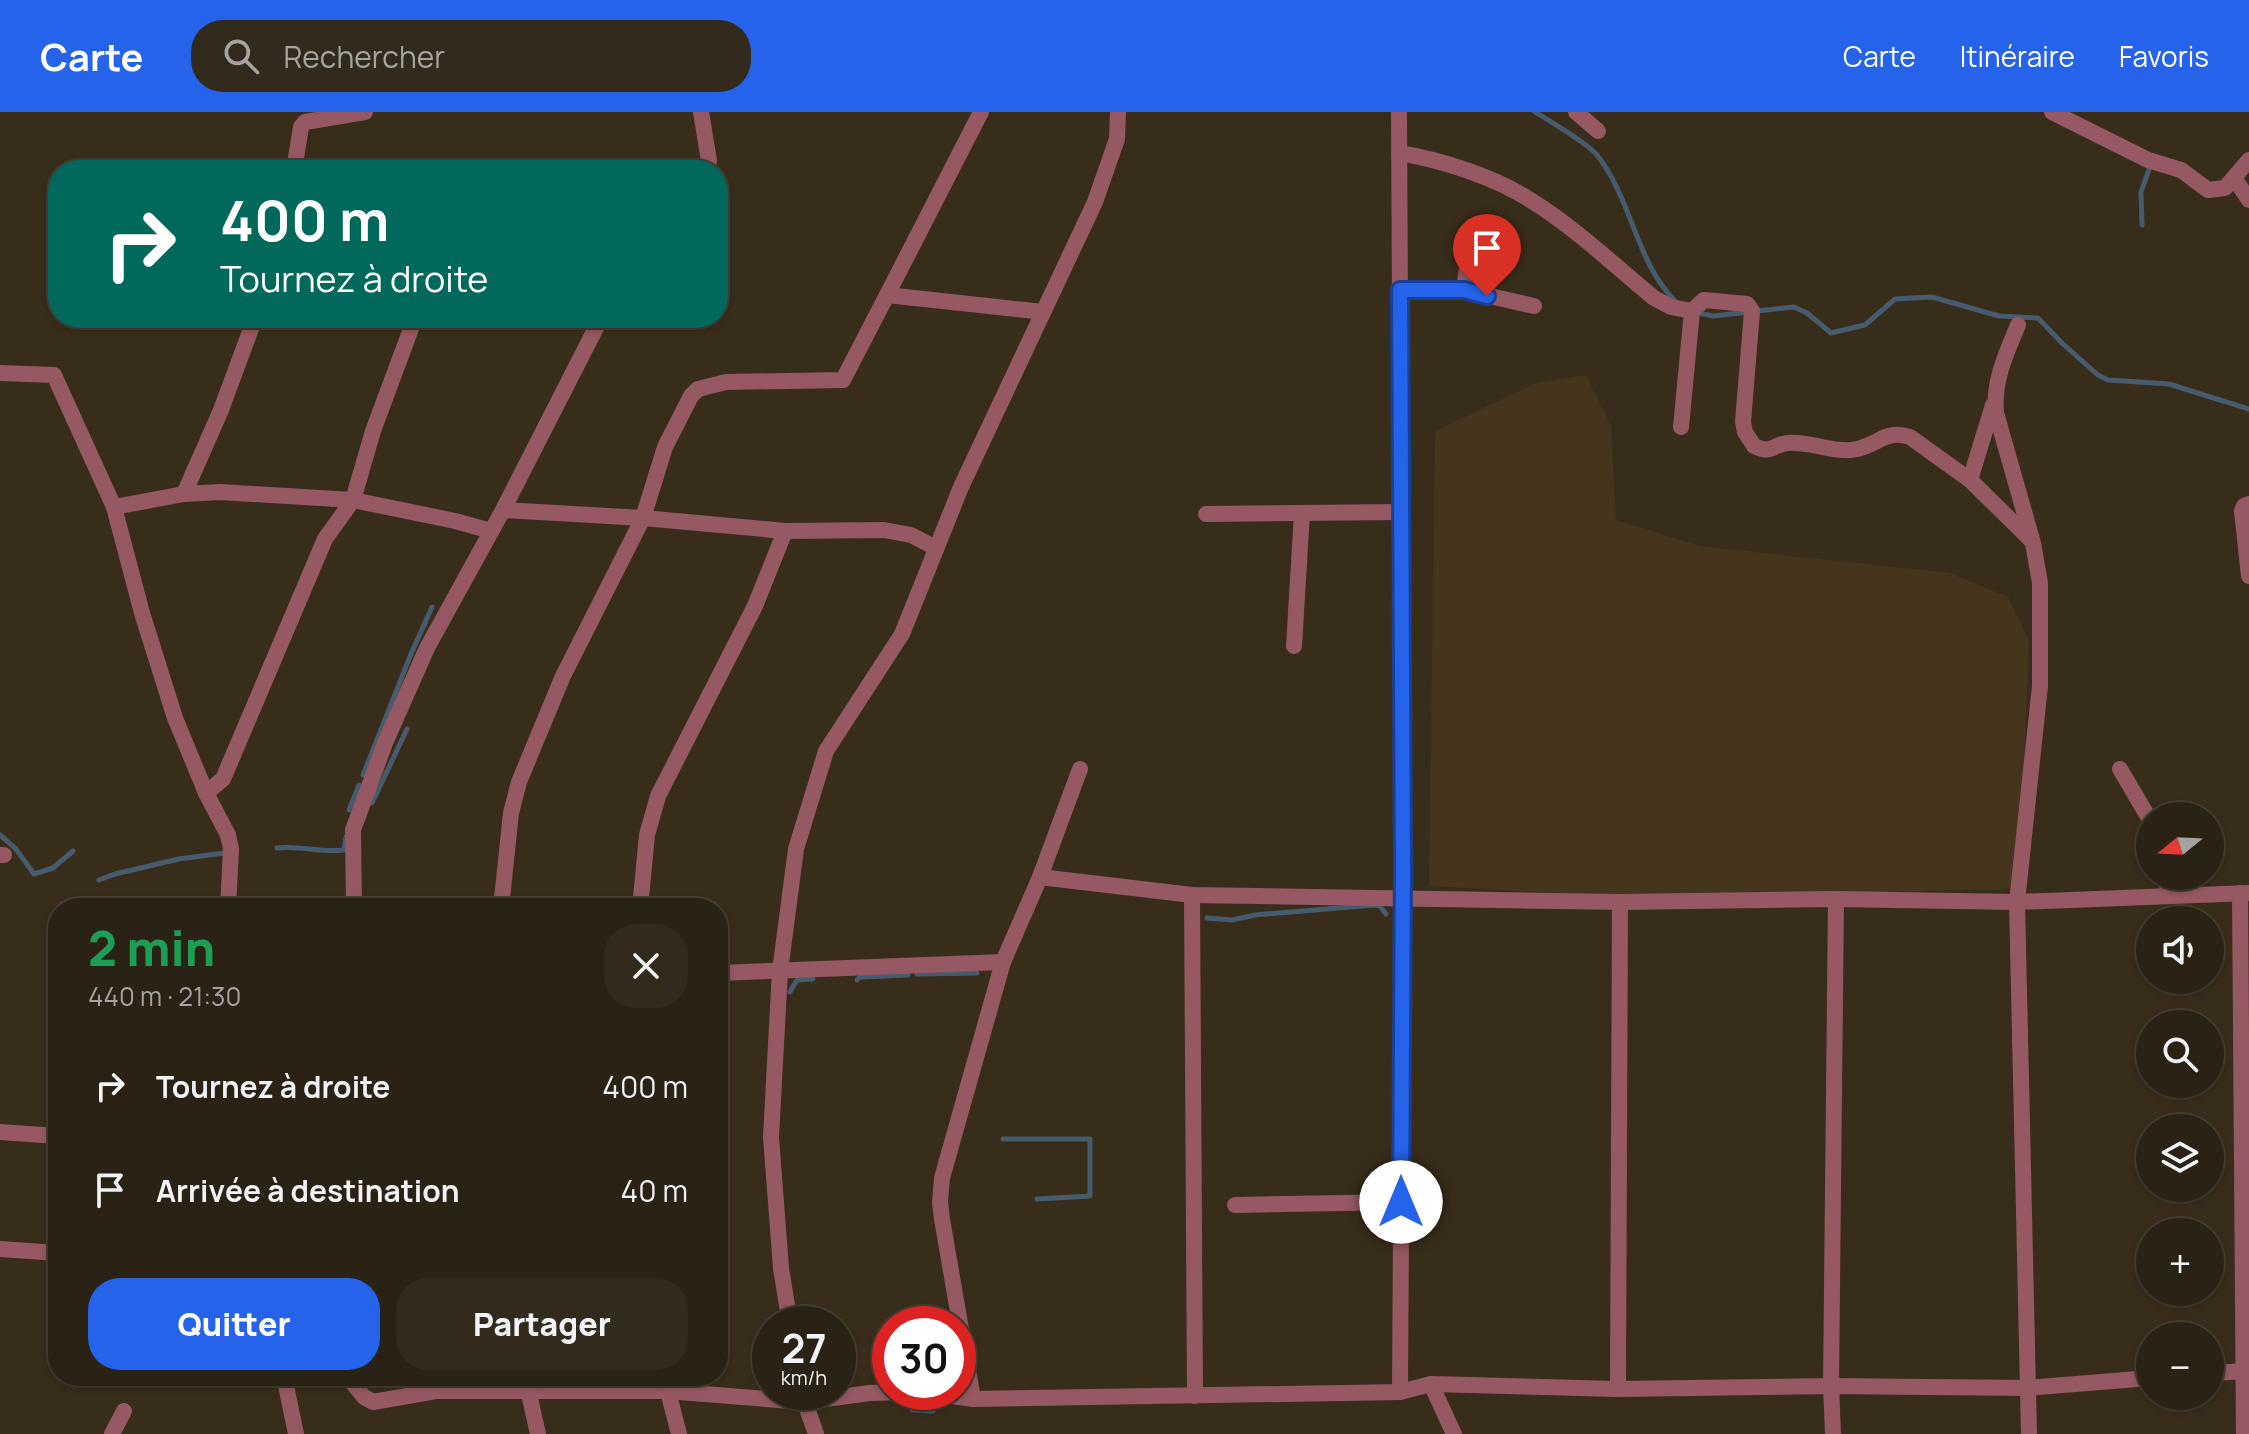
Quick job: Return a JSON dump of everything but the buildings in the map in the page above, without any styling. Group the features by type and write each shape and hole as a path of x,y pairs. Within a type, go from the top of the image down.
{"street":[{"path":"296,160 301,127 305,122 365,112"},
{"path":"701,112 709,160"},
{"path":"502,898 511,813 519,782 563,676 643,518 665,447 691,396 698,389 726,382 843,380 981,112"},
{"path":"787,1306 781,1268 771,1137 780,971 796,849 826,751 902,634 965,478 1095,202 1117,139 1118,112"},
{"path":"1399,112 1403,898 1400,1392"},
{"path":"1576,112 1598,131"},
{"path":"2052,112 2148,160 2181,170 2208,190 2225,188 2249,160"},
{"path":"1399,153 1443,162 1519,193 1544,209 1654,298 1671,307 1692,311"},
{"path":"2234,178 2249,200"},
{"path":"1464,290 1472,231"},
{"path":"1400,290 1464,290 1534,306"},
{"path":"887,295 1043,312"},
{"path":"1681,427 1692,311 1704,300 1747,304 1750,307 1743,422 1754,446 1769,451 1791,443 1856,450 1899,433 1910,437 1970,480 2033,543"},
{"path":"1970,480 1993,406 1997,379 2018,325"},
{"path":"184,494 221,410 251,328"},
{"path":"206,793 223,779 325,539 353,500 373,431 411,328"},
{"path":"354,898 352,850 358,813 385,743 427,648 503,510 596,328"},
{"path":"0,373 54,375 114,507 166,689 206,793 230,842 228,898"},
{"path":"1997,379 1996,413 2033,543 2040,583 2040,686 2017,902 2029,1434"},
{"path":"114,507 184,494 220,492 353,500 491,531"},
{"path":"2249,504 2242,511 2249,576"},
{"path":"503,510 643,518 785,531 899,531 936,548"},
{"path":"1206,514 1401,512"},
{"path":"1294,646 1302,513"},
{"path":"641,898 647,835 658,796 749,618 785,531"},
{"path":"957,1306 940,1202 942,1178 1003,962 1040,877 1080,769"},
{"path":"2120,769 2139,802"},
{"path":"1040,877 1192,895 1620,902 1836,899 2017,902 2244,893 2244,1434"},
{"path":"2168,890 2168,894"},
{"path":"1192,895 1195,1396"},
{"path":"1833,1434 1836,899"},
{"path":"1618,1389 1620,902"},
{"path":"728,973 1003,962"},
{"path":"0,1132 48,1135"},
{"path":"1235,1205 1401,1202"},
{"path":"0,1249 48,1252"},
{"path":"2224,1372 2246,1370"},
{"path":"976,1399 1400,1392 1431,1384 1618,1389 1831,1386 2027,1388 2136,1379"},
{"path":"1431,1384 1454,1434"},
{"path":"286,1386 296,1434"},
{"path":"355,1386 373,1402 436,1391 528,1393 625,1386"},
{"path":"527,1386 538,1434"},
{"path":"667,1386 679,1434"},
{"path":"695,1386 752,1392"},
{"path":"807,1410 816,1434"},
{"path":"112,1434 124,1411"}],"shaded area":[{"path":"1586,375 1611,425 1616,520 1700,546 1950,573 2008,597 2029,641 2019,889 1633,897 1429,886 1435,431 1536,383"}],"waterway":[{"path":"1535,112 1577,138 1597,155 1609,172 1652,269 1676,302"},
{"path":"2142,225 2141,192 2151,164"},
{"path":"1694,312 1713,316 1794,307 1807,313 1831,333 1865,325 1895,299 1932,297 1999,316 2038,318 2063,344 2108,380 2169,384 2249,409"},
{"path":"363,775 432,607"},
{"path":"368,802 372,803 407,729"},
{"path":"349,810 359,785"},
{"path":"0,835 16,849 34,874 53,868 73,851"},
{"path":"277,848 344,850 346,837"},
{"path":"99,880 179,859 224,853"},
{"path":"1207,918 1232,920 1255,915 1374,905 1380,906 1386,914"},
{"path":"917,974 977,973"},
{"path":"857,980 860,977 908,975"},
{"path":"790,992 797,980 813,979"},
{"path":"1003,1139 1090,1139 1090,1196 1037,1199"},
{"path":"912,1410 933,1411"}],"route":[{"path":"1401,1202 1400,290 1464,290 1487,296"}]}
